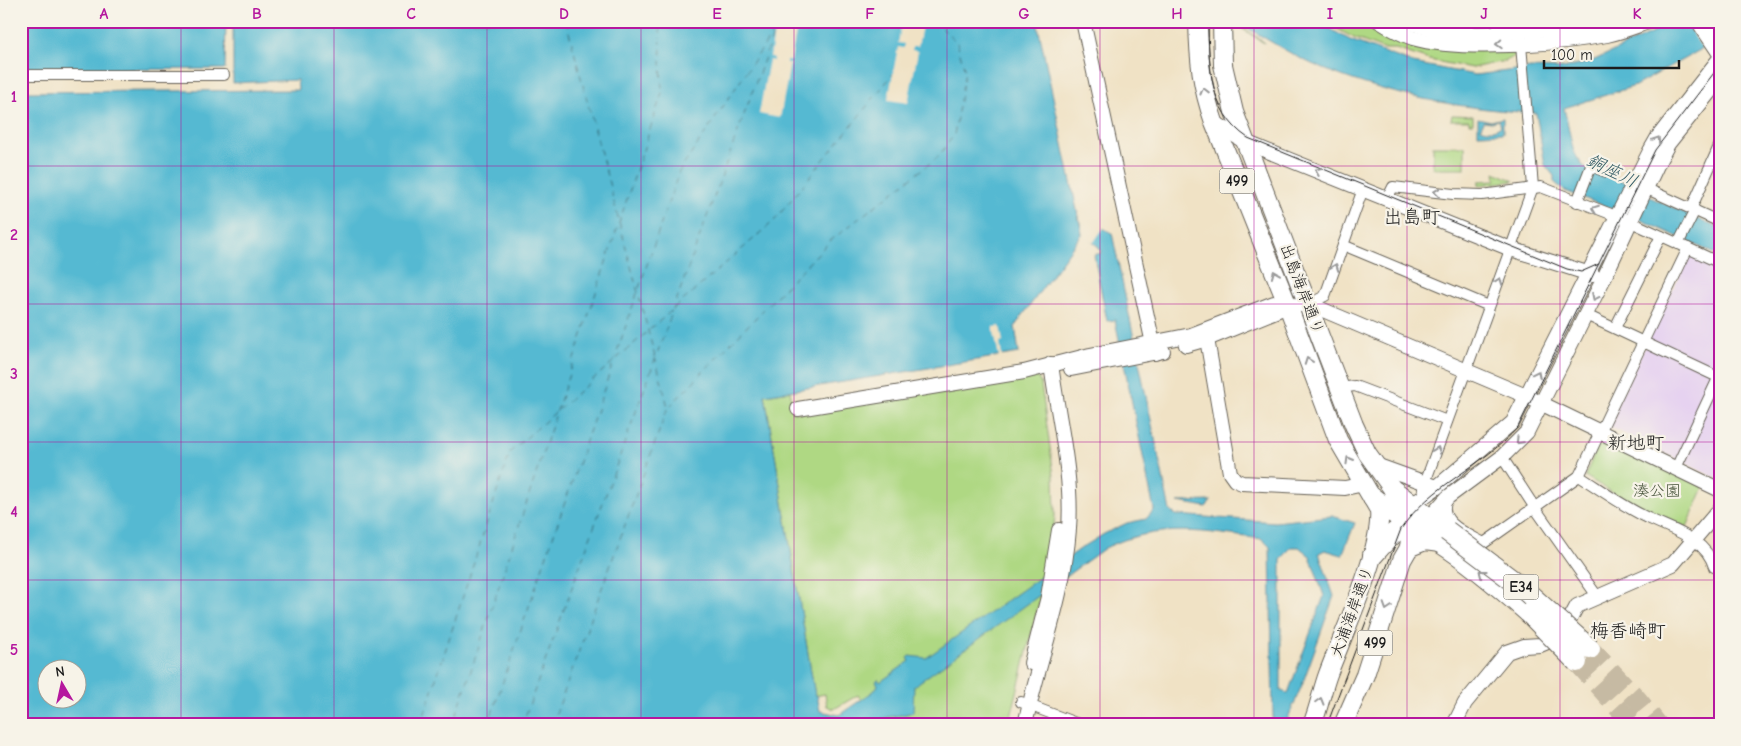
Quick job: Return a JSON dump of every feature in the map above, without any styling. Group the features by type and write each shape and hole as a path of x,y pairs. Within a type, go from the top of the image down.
{"highway":[{"name":"出島海岸通り","path":"1198,21 1200,74 1214,122 1288,306 1338,440 1368,491"},
{"name":"出島海岸通り","path":"1222,22 1226,80 1245,142 1358,434 1394,491"},
{"name":"E34","path":"1368,491 1416,512 1444,537 1520,586 1583,655"},
{"name":"大浦海岸通り","path":"1312,725 1327,677 1373,555 1380,523 1379,510 1368,491"},
{"path":"1394,491 1416,512 1424,540 1444,537"},
{"name":"大浦海岸通り","path":"1343,725 1364,675 1416,512"},
{"path":"1373,555 1416,512"}],"street":[{"path":"1083,21 1154,348"},
{"path":"1379,21 1415,39 1467,46 1520,32"},
{"path":"1406,21 1418,26 1469,35 1579,29 1611,21"},
{"path":"1579,29 1607,35 1650,21"},
{"path":"1698,21 1717,44"},
{"path":"1711,21 1717,44"},
{"path":"1416,512 1532,187 1520,32"},
{"path":"1416,512 1513,422 1587,273 1623,219 1640,185 1658,137 1720,58"},
{"path":"21,75 224,75"},
{"path":"1640,185 1668,144 1720,79"},
{"path":"1214,122 1245,142 1511,249 1587,273 1603,280"},
{"path":"1448,497 1444,506 1444,515 1448,521 1484,543 1579,476 1683,246 1693,210 1720,144"},
{"path":"1577,202 1592,166 1606,172"},
{"path":"1640,185 1720,222"},
{"path":"1387,199 1393,187 1453,194 1482,195 1532,187 1541,188 1623,219 1720,263"},
{"path":"798,409 1024,372 1207,339 1288,306 1309,304 1325,296 1363,189"},
{"path":"1416,512 1448,497 1502,457 1527,432 1603,280 1623,219"},
{"path":"1615,328 1660,236"},
{"path":"1343,245 1489,306"},
{"path":"1154,348 1274,303 1288,306"},
{"path":"1309,304 1526,396 1720,490"},
{"path":"1586,315 1719,376 1676,468"},
{"path":"1207,339 1230,473 1235,480 1242,483 1345,488 1368,491"},
{"path":"1015,725 1025,704 1054,594 1061,554 1059,461 1047,387 1046,368"},
{"path":"1340,388 1355,386 1447,421"},
{"path":"1502,457 1535,508 1597,596"},
{"path":"1376,465 1416,512"},
{"path":"1579,476 1648,518 1681,532 1711,558 1714,567 1720,568"},
{"path":"1454,725 1465,703 1507,652 1524,646 1540,645 1562,634 1577,606 1673,564 1720,509"},
{"path":"1024,725 1025,704"},
{"path":"1025,704 1081,725"}],"shaded area":[{"path":"1690,255 1720,269 1720,480 1606,425"}],"green space":[{"path":"1229,21 1233,21 1264,43 1233,23 1235,56 1232,55 1230,51"},
{"path":"1322,21 1373,23 1511,49 1517,55 1505,61 1472,68 1429,60 1396,49 1383,49 1354,38"},
{"path":"1452,115 1473,116 1473,123 1469,123 1469,120 1451,120"},
{"path":"1433,146 1465,146 1465,168 1433,168"},
{"path":"1495,172 1514,181 1479,185 1479,181 1496,180"},
{"path":"1032,375 1038,378 1041,384 1054,476 1055,516 1050,558 1009,725 877,725 858,695 834,709 827,706 825,694 815,696 765,395 790,391 794,413"},
{"name":"湊公園","path":"1604,442 1615,444 1704,487 1687,527 1646,513 1585,476 1598,445"}],"water":[{"path":"21,21 226,21 225,69 21,70"},
{"path":"233,21 1037,21 1082,234 1015,326 1019,353 765,395 815,695 817,695 820,711 839,715 874,691 878,685 876,681 878,679 880,682 910,661 908,658 910,656 926,658 1083,547 1127,523 1146,519 1154,510 1115,320 1107,321 1094,255 1101,253 1099,247 1083,235 1079,215 1112,233 1170,511 1176,515 1275,522 1332,516 1355,523 1342,555 1325,550 1319,553 1334,596 1302,685 1285,725 1270,725 1273,716 1270,547 1262,539 1182,531 1144,535 1105,548 914,686 913,712 881,719 869,725 21,725 21,92 298,90 297,80 233,83","holes":["1291,547 1299,547 1310,556 1324,596 1288,693 1281,691 1281,560"]},
{"path":"1235,21 1316,21 1350,40 1413,63 1475,75 1531,68 1558,69 1588,63 1678,21 1720,21 1720,39 1635,86 1564,108 1574,153 1584,167 1636,187 1650,197 1720,229 1720,256 1639,219 1565,191 1554,182 1554,176 1545,165 1536,113 1450,104 1422,99 1366,84 1312,64"},
{"path":"1478,118 1491,121 1503,118 1503,133 1478,134","holes":["1499,120 1501,126 1491,130 1481,128 1483,121 1492,122"]},
{"path":"1211,501 1206,507 1178,502"}],"pier":[{"path":"776,21 798,21 791,60 786,60 786,63 790,64 780,118 759,114 769,60 773,61 773,57 770,57"},
{"path":"902,21 923,21 918,46 912,46 912,50 918,51 908,103 888,100 898,47 904,48 904,44 898,43"},
{"path":"1685,21 1720,21 1720,39 1703,50"},
{"path":"1079,213 1105,226 1093,243 1083,237"},
{"path":"1000,326 1003,342 1000,343 1002,357 999,357 993,327"}],"ferry route":[{"path":"566,21 655,357"},
{"path":"453,725 662,93 660,21"},
{"path":"669,407 830,241 938,157 954,135 965,71 957,42 934,21"},
{"path":"488,725 679,172 774,31"},
{"path":"522,725 773,35"},
{"path":"421,725 510,452 774,221 893,74"},
{"path":"552,725 668,407 656,360"}],"tunnel":[{"path":"1590,649 1637,699 1658,725"},
{"path":"1577,662 1634,725"}],"tram line":[{"path":"1208,21 1209,54 1213,86 1218,101 1225,115 1248,138 1567,269 1581,272 1599,264"},
{"path":"1327,725 1401,529 1427,500 1504,441 1518,427 1655,150 1720,65"}],"district":[{"name":"出島町","path":"1412,217"},
{"name":"新地町","path":"1636,443"},
{"name":"梅香崎町","path":"1628,631"}],"water label":[{"name":"銅座川","path":"1612,171"}]}
